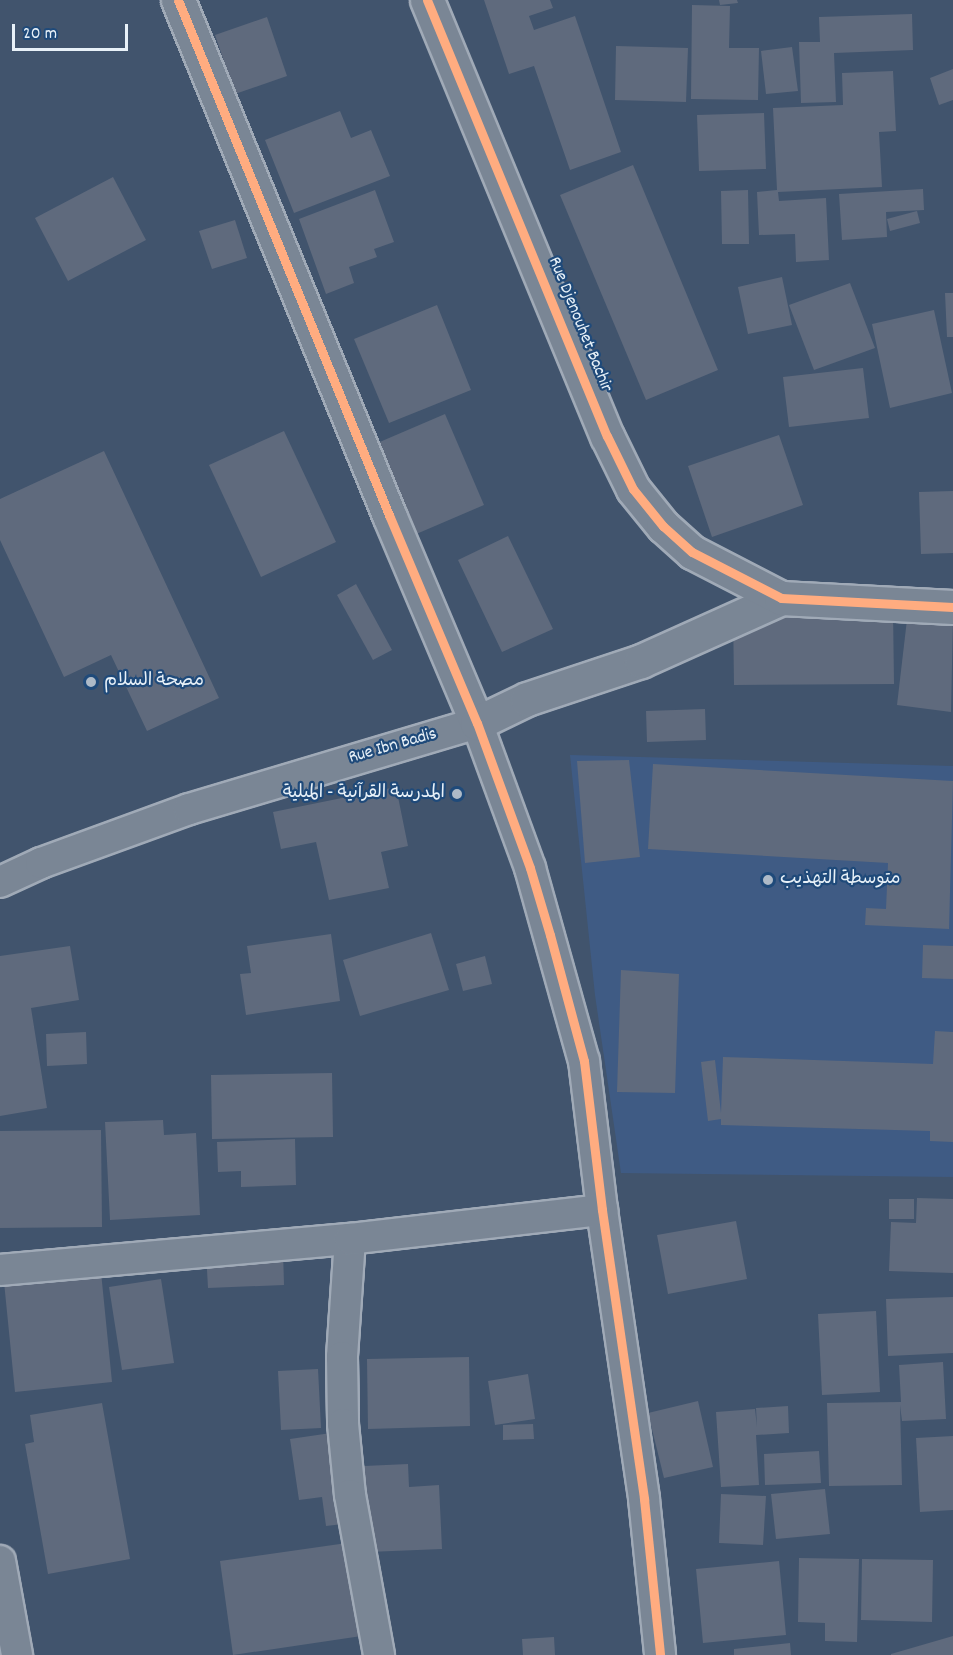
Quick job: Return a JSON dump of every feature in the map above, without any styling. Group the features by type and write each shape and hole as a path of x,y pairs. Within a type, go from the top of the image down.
{"street":[{"path":"178,0 388,515 477,723 530,868 550,935 584,1061 602,1210 644,1499 660,1655"},
{"name":"Rue Djenouhet Bachir","path":"427,0 607,436 633,489 663,526 692,552 781,598"},
{"path":"781,598 953,607"},
{"name":"Rue Ibn Badis","path":"0,882 41,863 189,809 477,723 527,699 641,662 781,598"},
{"path":"0,1270 350,1239 602,1210"},
{"path":"350,1239 342,1357 343,1424 350,1495 379,1655"},
{"path":"0,1561 17,1655"}],"shaded area":[{"name":"متوسطة التهذيب","path":"570,755 953,766 953,1177 621,1173 595,995"}],"building":[{"path":"484,0 550,0 553,8 529,16 534,30 575,16 621,152 570,170 534,66 509,74"},
{"path":"719,0 737,0 738,3 720,5"},
{"path":"692,5 730,6 729,48 759,48 758,100 691,99"},
{"path":"912,14 913,50 834,53 836,102 801,103 799,42 820,42 819,17"},
{"path":"267,17 287,76 235,94 215,35"},
{"path":"616,46 688,48 686,102 615,100"},
{"path":"792,47 798,91 766,94 761,51"},
{"path":"953,69 953,100 939,105 930,78"},
{"path":"893,71 896,131 879,132 882,187 778,192 779,201 826,198 829,260 796,262 795,234 759,235 757,192 777,190 773,108 843,105 842,73"},
{"path":"340,111 351,138 371,130 390,176 294,213 265,140"},
{"path":"764,113 766,169 699,171 697,115"},
{"path":"633,165 718,370 646,400 560,195"},
{"path":"113,177 146,240 68,281 35,218"},
{"path":"923,189 924,210 886,212 887,237 842,240 839,194"},
{"path":"375,190 394,242 374,249 377,257 349,267 354,283 326,294 299,219"},
{"path":"748,190 749,244 722,244 721,191"},
{"path":"917,211 920,223 890,231 887,219"},
{"path":"235,220 247,258 212,269 199,231"},
{"path":"782,277 792,325 748,334 738,287"},
{"path":"850,283 875,348 814,370 789,305"},
{"path":"945,293 953,293 953,337 947,337"},
{"path":"437,305 471,390 389,423 354,339"},
{"path":"934,310 952,393 890,408 872,324"},
{"path":"863,368 869,418 789,427 783,377"},
{"path":"445,414 484,505 414,535 375,444"},
{"path":"284,431 336,542 261,577 209,465"},
{"path":"779,435 803,505 712,537 688,466"},
{"path":"104,451 219,698 147,731 111,655 64,677 0,540 0,499"},
{"path":"953,491 953,553 921,554 919,492"},
{"path":"508,536 553,629 502,652 458,560"},
{"path":"356,584 392,650 373,660 337,595"},
{"path":"893,610 894,684 734,685 733,611"},
{"path":"908,611 953,616 951,712 897,705"},
{"path":"705,709 706,740 647,742 646,711"},
{"path":"629,760 640,857 585,863 577,761"},
{"path":"653,764 953,781 949,929 865,925 866,908 886,909 888,863 648,849"},
{"path":"396,787 408,846 381,852 389,888 329,900 316,842 281,849 273,812"},
{"path":"431,933 449,990 360,1016 343,960"},
{"path":"331,934 340,1001 246,1015 240,974 251,973 247,946"},
{"path":"923,945 953,946 953,979 922,978"},
{"path":"70,946 79,1000 31,1008 47,1108 0,1116 0,956"},
{"path":"485,956 492,984 463,991 456,964"},
{"path":"621,970 679,974 675,1093 617,1092"},
{"path":"935,1031 953,1032 953,1142 930,1141 930,1131 721,1125 721,1119 708,1121 701,1062 715,1060 721,1113 723,1057 933,1064"},
{"path":"86,1032 87,1064 47,1066 46,1034"},
{"path":"332,1073 333,1137 212,1139 211,1075"},
{"path":"163,1120 164,1135 196,1133 200,1215 110,1220 105,1122"},
{"path":"101,1130 102,1227 0,1228 0,1131"},
{"path":"295,1139 296,1185 241,1187 241,1171 218,1172 217,1142"},
{"path":"917,1198 953,1199 953,1273 889,1271 891,1222 916,1223"},
{"path":"889,1199 914,1199 914,1219 889,1219"},
{"path":"736,1221 747,1279 668,1294 657,1235"},
{"path":"283,1249 284,1285 208,1288 206,1252"},
{"path":"101,1272 112,1382 15,1392 4,1282"},
{"path":"161,1279 174,1363 122,1370 109,1287"},
{"path":"953,1297 953,1353 888,1356 886,1299"},
{"path":"876,1311 880,1392 822,1395 818,1314"},
{"path":"469,1357 470,1426 368,1429 367,1359"},
{"path":"943,1362 946,1419 902,1421 900,1405 902,1485 829,1486 827,1403 901,1402 899,1365"},
{"path":"318,1369 321,1428 281,1430 278,1371"},
{"path":"528,1374 535,1419 495,1425 488,1381"},
{"path":"698,1401 713,1467 664,1478 648,1413"},
{"path":"102,1403 130,1559 48,1574 25,1444 34,1442 30,1415"},
{"path":"788,1406 789,1433 756,1435 759,1485 721,1487 716,1412 755,1409 757,1427 756,1408"},
{"path":"533,1424 534,1439 503,1440 503,1425"},
{"path":"331,1433 343,1524 326,1526 322,1497 299,1500 290,1439"},
{"path":"953,1436 953,1510 920,1512 916,1438"},
{"path":"819,1451 821,1483 765,1485 764,1454"},
{"path":"408,1464 409,1487 439,1485 442,1549 368,1552 364,1466"},
{"path":"825,1489 830,1534 776,1539 771,1494"},
{"path":"721,1494 766,1496 763,1545 719,1543"},
{"path":"361,1541 375,1634 233,1655 220,1561"},
{"path":"799,1558 859,1559 857,1642 825,1641 825,1623 798,1622"},
{"path":"862,1559 933,1560 932,1622 861,1620"},
{"path":"779,1561 786,1635 703,1643 696,1569"},
{"path":"953,1636 953,1655 891,1655 891,1654"},
{"path":"554,1637 555,1655 523,1655 522,1639"},
{"path":"790,1643 791,1655 734,1655 734,1649"}],"cycle path":[{"path":"178,0 389,515 477,723 530,868 550,935 584,1061 602,1210 644,1499 660,1655"},
{"path":"427,0 607,436 633,489 663,526 692,552 781,598 953,607"}],"place":[{"name":"مصحة السلام","path":"91,682"},
{"name":"المدرسة القرآنية - الميلية","path":"457,794"},
{"name":"متوسطة التهذيب","path":"768,880"}]}
